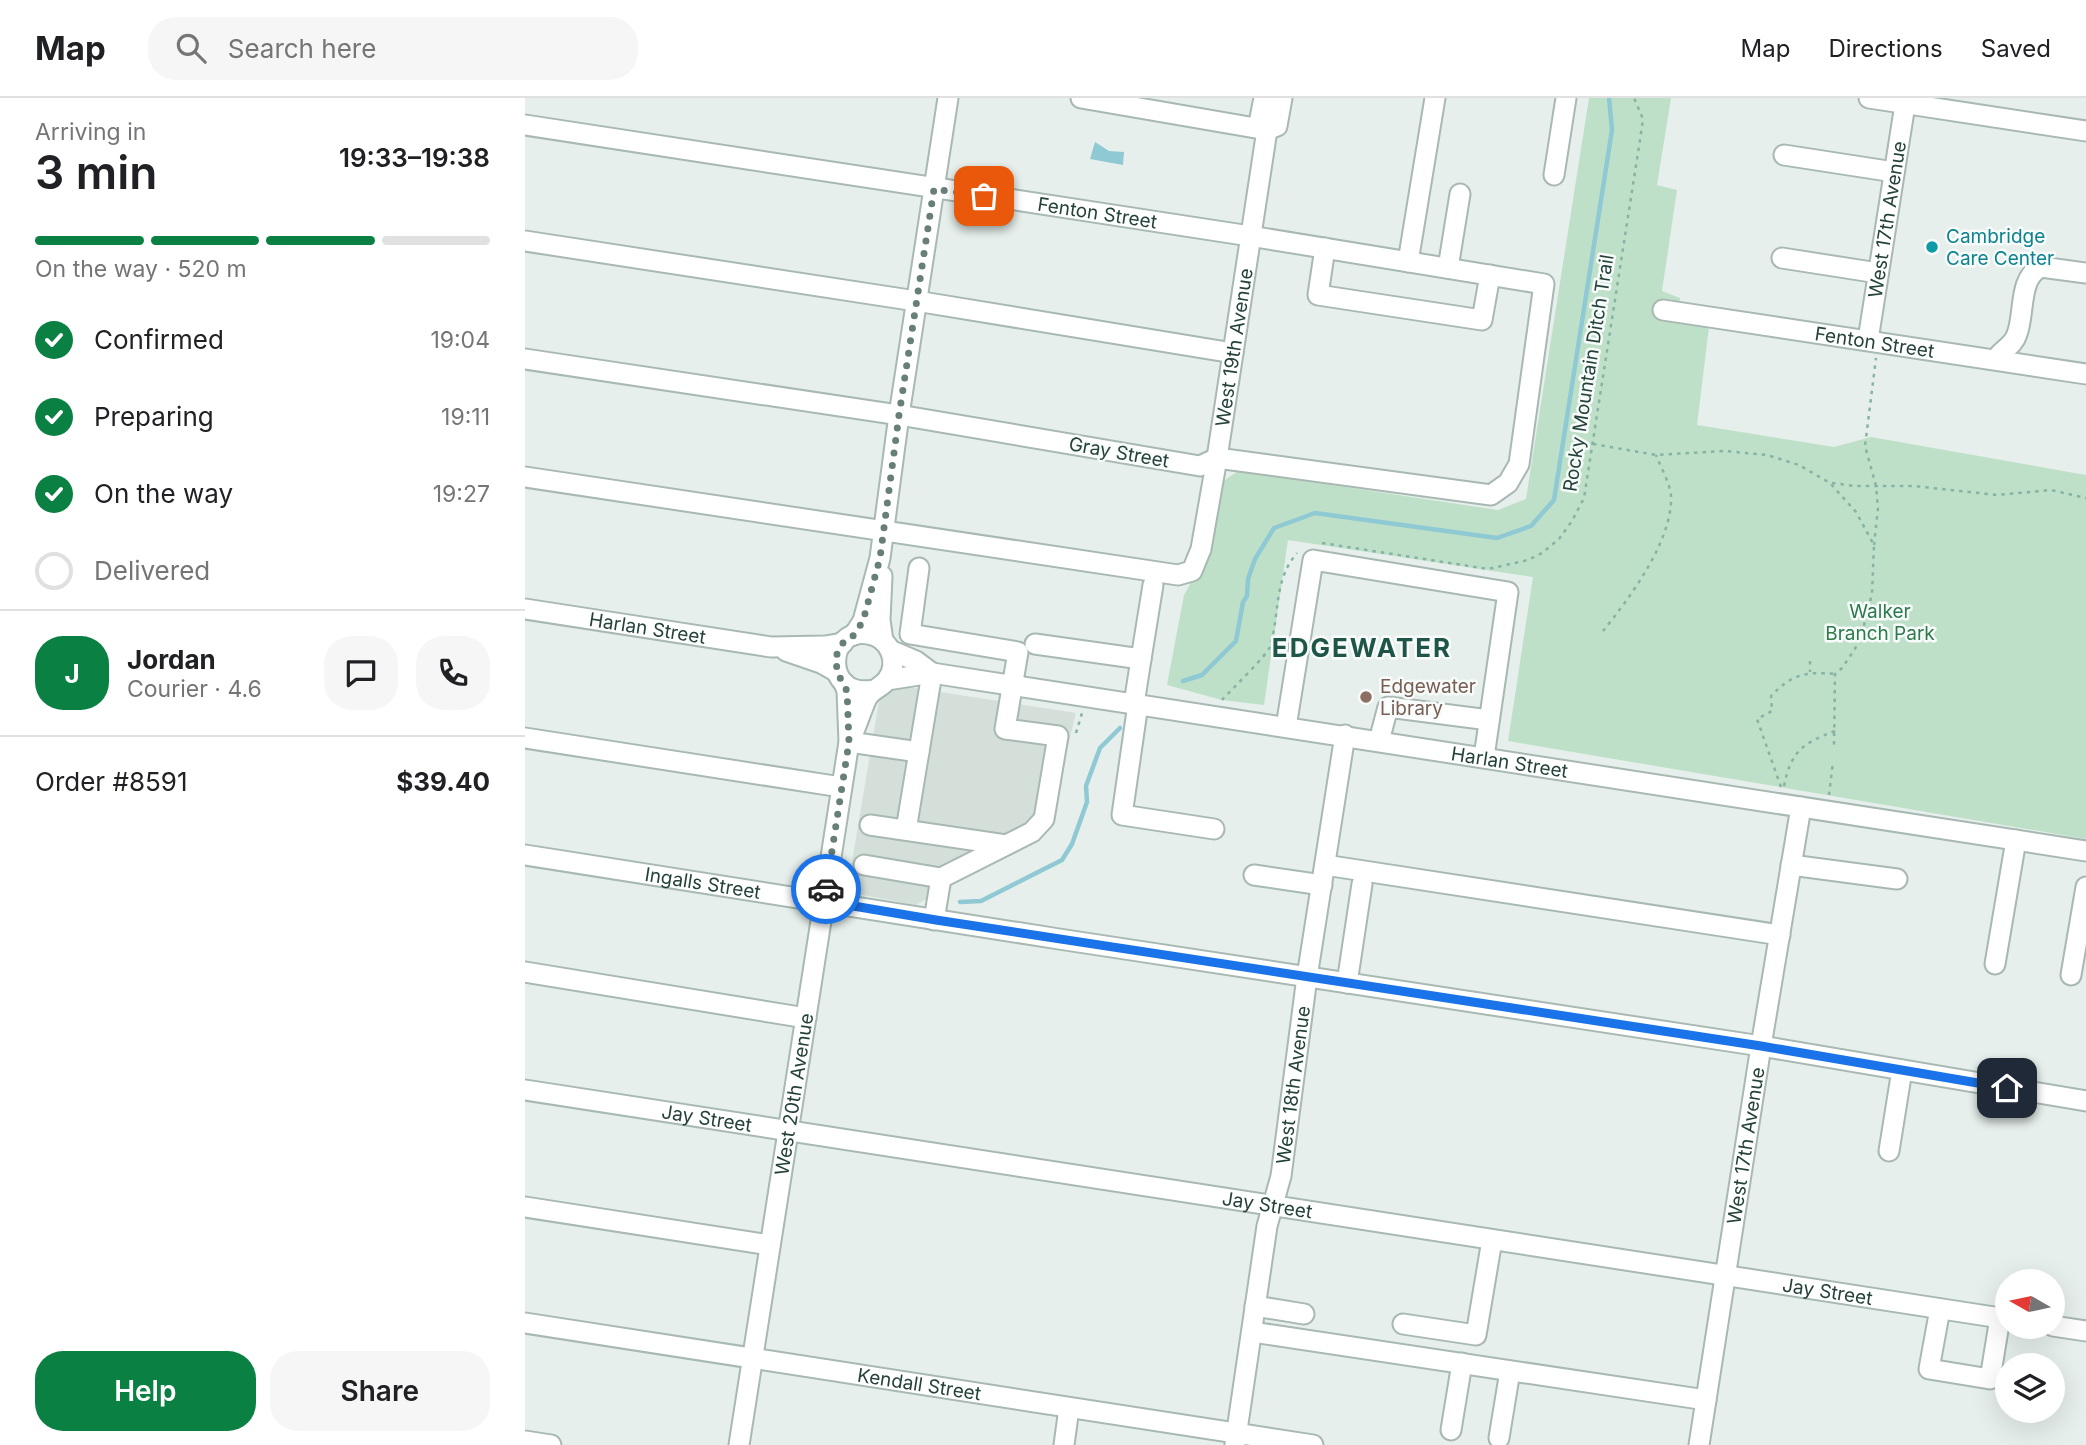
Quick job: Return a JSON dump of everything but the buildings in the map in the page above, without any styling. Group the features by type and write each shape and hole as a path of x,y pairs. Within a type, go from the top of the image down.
{"street":[{"path":"880,558 880,620 892,668 880,685 857,691 841,678 836,656 863,621 880,558 899,415 948,98"},
{"path":"1081,98 1263,129 1277,126 1282,98"},
{"name":"West 19th Avenue","path":"525,477 1178,575 1192,570 1201,550 1217,458 1250,236 1263,129 1264,98"},
{"path":"1408,262 1435,98"},
{"path":"1555,175 1566,98"},
{"path":"1869,98 1950,104 2086,131"},
{"name":"West 17th Avenue","path":"1872,348 1878,273 1905,101"},
{"name":"Fenton Street","path":"525,125 1250,236 1543,284"},
{"path":"1784,155 1894,172"},
{"path":"1448,268 1460,194"},
{"path":"525,240 1233,353"},
{"path":"1325,248 1318,295 1482,320 1490,275"},
{"path":"1781,258 1878,273"},
{"path":"1996,359 2004,347 2011,344 2017,336 2027,285 2036,269 2041,267 2086,274"},
{"name":"Gray Street","path":"525,359 899,415 1200,466 1217,458 1491,495 1508,483 1519,464 1543,284"},
{"name":"Fenton Street","path":"1663,310 1872,348 1996,359 2086,374"},
{"path":"1286,727 1313,560 1508,592 1484,757"},
{"path":"864,865 941,878 1032,832 1044,819 1058,736 1005,729 1018,652 910,634 919,568"},
{"path":"1153,586 1141,659 1122,816 1214,829"},
{"name":"Harlan Street","path":"525,609 771,647 821,663 841,678"},
{"path":"848,639 869,634 886,645"},
{"name":"Harlan Street","path":"771,647 825,646 848,639"},
{"path":"1035,644 1141,659"},
{"name":"Harlan Street","path":"886,645 932,673"},
{"path":"906,830 932,673"},
{"name":"Harlan Street","path":"880,685 932,673 2086,851"},
{"name":"West 20th Avenue","path":"739,1445 849,742 847,691 841,678"},
{"name":"West 20th Avenue","path":"849,742 880,685"},
{"path":"1379,741 1388,707 1489,720"},
{"name":"West 18th Avenue","path":"1236,1439 1267,1226 1281,1176 1307,977 1345,736"},
{"path":"525,738 842,787"},
{"path":"849,742 919,752"},
{"name":"West 17th Avenue","path":"1699,1445 1801,807"},
{"path":"870,825 1006,845"},
{"path":"1995,964 2016,840"},
{"name":"Ingalls Street","path":"525,855 1761,1046 2086,1101"},
{"path":"1325,865 1780,935"},
{"path":"1791,865 1897,879"},
{"path":"1254,875 1322,885"},
{"path":"934,920 941,878"},
{"path":"1347,983 1362,884"},
{"path":"2071,975 2086,887"},
{"path":"525,972 806,1018"},
{"path":"1889,1151 1902,1070"},
{"name":"Jay Street","path":"525,1090 1995,1318"},
{"path":"525,1207 770,1245"},
{"path":"1403,1324 1476,1335 1492,1240"},
{"path":"1255,1306 1304,1314"},
{"path":"1940,1309 1929,1369 1990,1379 1999,1339"},
{"name":"Kendall Street","path":"525,1323 1069,1408 1236,1439 1313,1445"},
{"path":"2065,1328 2086,1331"},
{"path":"1252,1332 1706,1400"},
{"path":"1451,1430 1462,1363"},
{"path":"1499,1438 1510,1371"},
{"path":"1064,1445 1069,1408"},
{"path":"525,1441 551,1445"}],"path":[{"name":"Rocky Mountain Ditch Trail","path":"1312,546 1324,542 1488,569 1528,560 1542,553 1559,539 1572,521 1584,498 1643,119 1634,98"},
{"path":"1835,731 1800,748 1789,768 1783,791 1757,719 1772,711 1771,696 1783,683 1810,672 1835,674 1842,668 1855,649 1872,594 1878,508 1876,485 1865,446 1872,348"},
{"path":"1593,444 1656,455 1724,451 1767,455 1799,465 1830,482 1855,486 1914,486 1997,495 2051,491 2086,498"},
{"path":"1603,631 1641,580 1659,546 1671,499 1656,455"},
{"path":"1830,482 1856,512 1874,545"},
{"path":"1222,700 1269,650 1279,583 1287,564 1300,549"},
{"path":"1810,661 1810,672"},
{"path":"1834,745 1835,674"},
{"path":"1828,798 1833,762"}],"shaded area":[{"path":"882,683 1076,713 1047,829 916,905 847,892"}],"green space":[{"name":"Walker Branch Park","path":"1589,98 1671,98 1657,185 1677,190 1662,291 1680,298 1677,322 1709,327 1697,425 1834,447 1871,437 2086,475 2086,839 1508,741 1533,577 1288,540 1264,705 1222,700 1167,685 1184,595 1205,558 1222,482 1238,471 1498,510 1526,499"}],"water":[{"path":"1095,142 1109,151 1124,152 1123,165 1090,159"}],"waterway":[{"path":"1183,681 1202,675 1236,641 1243,602 1247,596 1248,579 1255,559 1274,528 1315,513 1497,538 1531,526 1554,500 1612,130 1609,98"},
{"path":"960,902 981,901 1062,860 1072,844 1087,802 1086,786 1100,748 1120,728"}],"way so far":[{"path":"826,889 849,742 847,691 837,672 836,656 838,649 854,635 863,621 880,558 934,189 984,196"}],"place":[{"name":"Cambridge Care Center","path":"1932,247"},
{"name":"Edgewater Library","path":"1366,697"}],"district":[{"name":"EDGEWATER","path":"1362,648"}],"route":[{"path":"826,889 824,901 936,920 1761,1046 2007,1088"}]}
